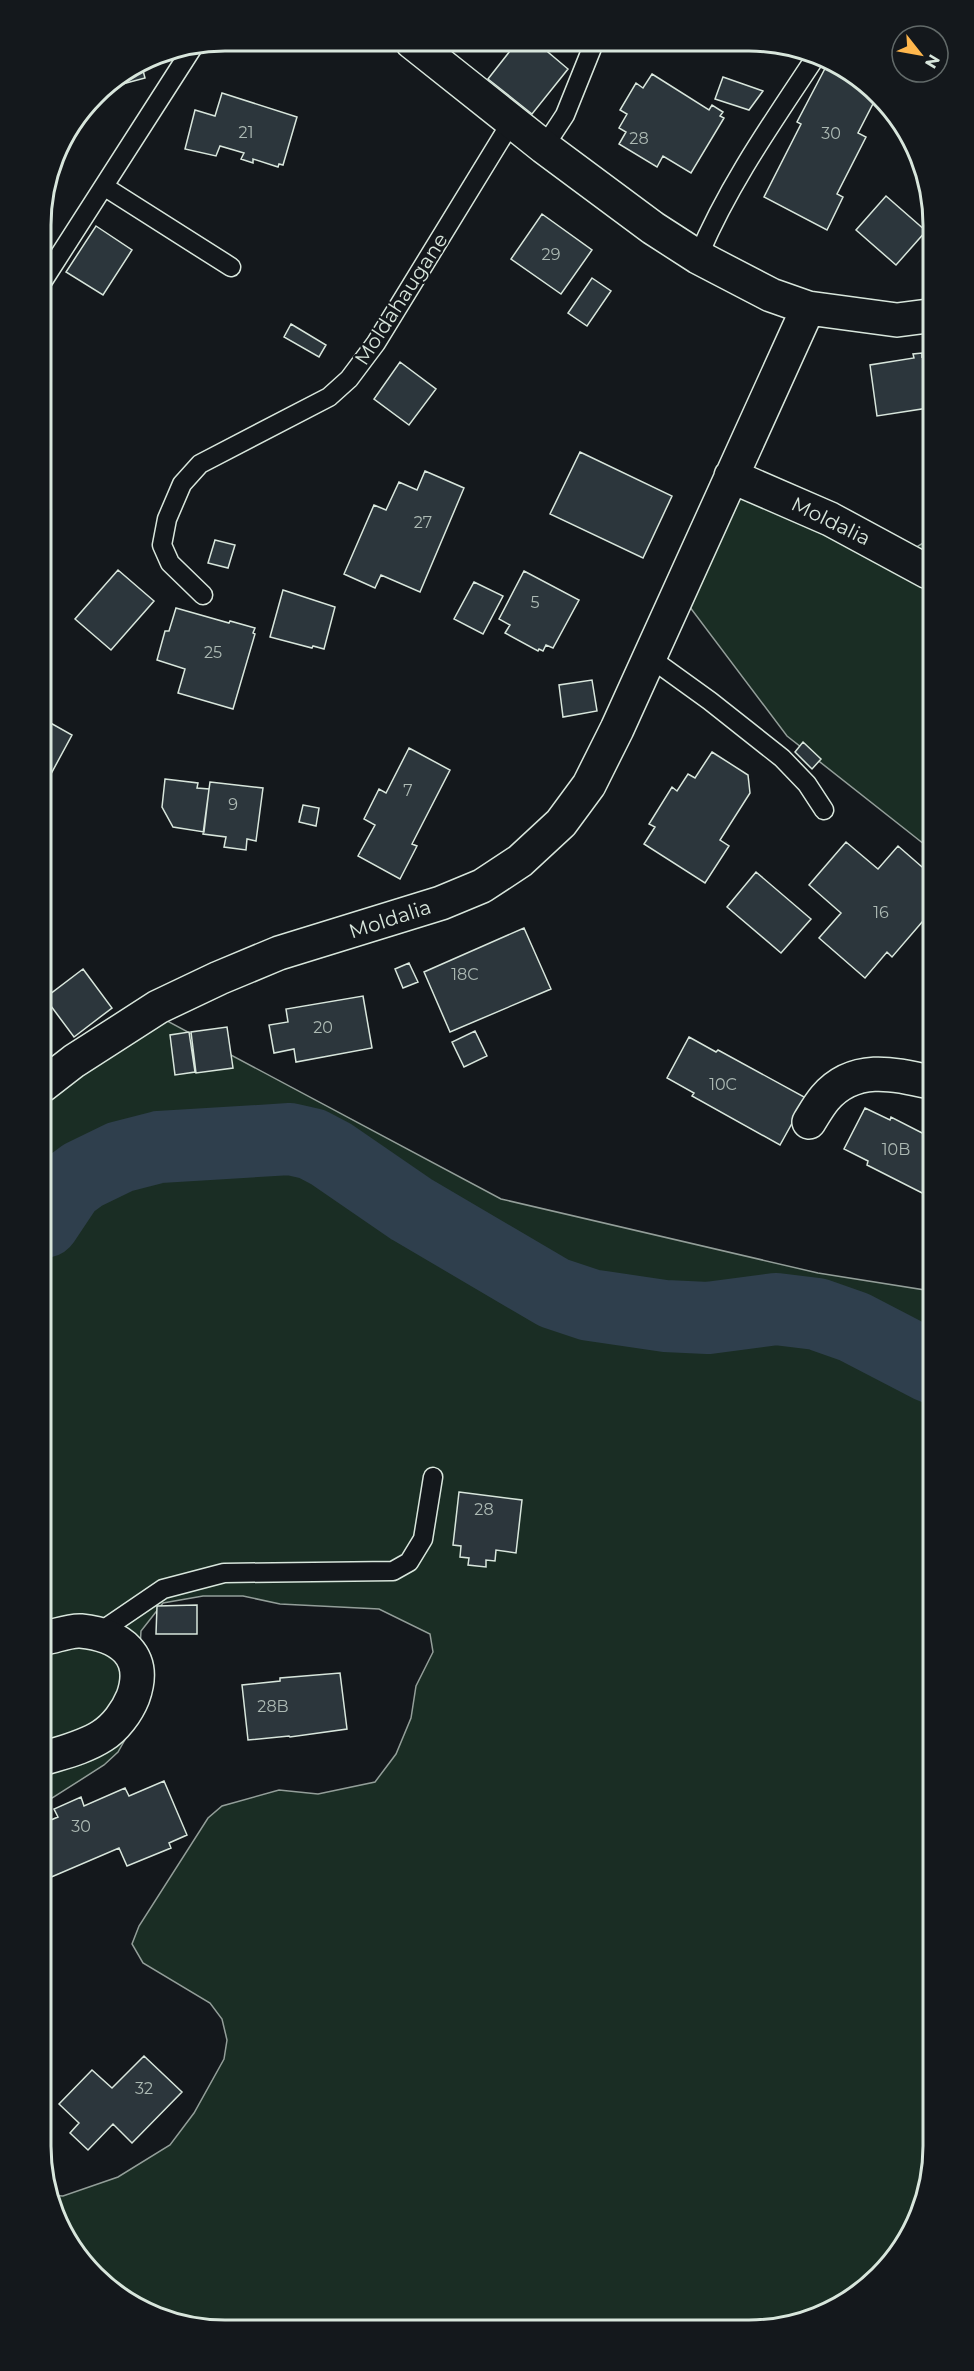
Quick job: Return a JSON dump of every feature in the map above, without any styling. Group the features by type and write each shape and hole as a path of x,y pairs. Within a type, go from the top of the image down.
{"street":[{"path":"423,51 544,147 652,228 698,257 771,295 808,308 897,320 923,317"},
{"name":"Moldalia","path":"51,1079 74,1061 168,1002 279,953 441,903 482,886 520,861 561,823 589,785 808,308"},
{"name":"Moldalia","path":"731,476 830,519 923,569"},
{"path":"809,1122 826,1097 849,1079 875,1072 923,1080"},
{"path":"51,1637 79,1631 110,1637 128,1648 136,1664 138,1684 122,1717 103,1736 77,1748 51,1756"}],"lane":[{"path":"544,147 565,115 591,51"},
{"path":"51,269 188,55"},
{"path":"698,257 712,222 812,63"},
{"name":"Moldahaugane","path":"203,595 170,563 162,545 167,519 182,484 200,464 329,397 349,379 376,343 512,121"},
{"path":"105,187 231,267"},
{"path":"649,657 710,701 782,758 807,784 824,810"},
{"path":"97,1634 163,1589 224,1573 393,1571 409,1562 423,1539 433,1477"}],"green space":[{"path":"748,484 910,551 923,543 923,843 787,736 686,602"},
{"path":"156,1015 501,1199 818,1273 923,1290 923,2157 917,2191 900,2233 880,2261 864,2277 836,2297 794,2314 771,2319 749,2320 214,2320 169,2311 129,2291 102,2269 74,2233 59,2196 118,2177 170,2145 194,2113 224,2059 227,2040 222,2019 210,2003 143,1963 132,1944 139,1926 208,1818 222,1806 279,1790 318,1794 375,1782 396,1754 411,1718 416,1686 433,1652 430,1634 379,1609 280,1604 243,1596 203,1596 163,1603 141,1631 136,1720 118,1752 104,1765 51,1799 51,1078"}],"building":[{"path":"510,51 547,51 568,69 532,114 488,79"},
{"path":"825,69 855,87 873,103 858,133 866,137 837,194 843,197 827,230 764,197 801,124 797,122"},
{"path":"143,72 145,78 124,84"},
{"path":"652,74 709,110 712,105 723,112 720,116 724,118 691,173 663,156 657,167 619,144 626,132 619,128 627,114 620,110 636,83 643,88"},
{"path":"723,77 763,91 749,110 715,99"},
{"path":"222,93 297,117 283,165 279,164 278,167 253,159 253,163 241,159 244,153 220,146 216,156 185,149 195,110 215,116"},
{"path":"886,196 923,228 923,234 896,265 856,230"},
{"path":"542,214 592,250 561,294 511,259"},
{"path":"96,226 132,250 103,295 66,272"},
{"path":"592,278 611,291 587,326 568,313"},
{"path":"291,324 326,345 319,357 284,337"},
{"path":"922,353 923,357 923,409 877,416 870,365 914,358 913,354"},
{"path":"400,362 436,389 409,425 374,399"},
{"path":"580,452 672,496 643,558 550,514"},
{"path":"425,471 464,488 420,592 381,575 375,588 344,574 374,505 386,510 399,482 417,490"},
{"path":"215,540 235,545 228,568 208,563"},
{"path":"118,570 154,601 111,650 75,619"},
{"path":"524,571 579,600 553,648 546,645 543,651 539,649 538,651 505,633 510,625 499,619"},
{"path":"474,582 503,596 483,634 454,619"},
{"path":"283,590 335,607 324,649 270,637"},
{"path":"176,608 255,628 233,709 178,693 185,669 157,660 165,631 169,631"},
{"path":"592,680 597,711 563,717 559,685"},
{"path":"51,723 72,735 51,774"},
{"path":"803,742 821,759 812,769 795,752"},
{"path":"409,748 450,770 412,844 417,846 400,879 358,856 375,825 364,819 379,789 386,793"},
{"path":"712,752 748,775 750,793 720,840 729,846 705,883 644,844 655,827 649,824 672,787 677,791 688,774 695,778"},
{"path":"165,779 198,783 197,788 209,789 204,832 173,827 162,807"},
{"path":"210,782 263,788 256,841 247,839 246,850 224,847 226,837 203,834"},
{"path":"303,805 319,808 316,826 299,822"},
{"path":"846,842 878,869 898,846 923,868 923,921 892,957 887,952 865,978 819,938 841,913 809,885"},
{"path":"756,872 811,919 781,953 727,907"},
{"path":"524,928 551,989 450,1032 424,972"},
{"path":"409,963 418,982 403,988 395,969"},
{"path":"83,969 112,1008 74,1037 51,1006 51,993"},
{"path":"363,996 372,1048 296,1062 294,1049 274,1053 269,1025 288,1022 286,1009"},
{"path":"227,1027 233,1068 196,1073 191,1032"},
{"path":"475,1031 487,1056 464,1067 452,1042"},
{"path":"189,1032 195,1072 175,1075 170,1035"},
{"path":"689,1037 716,1052 718,1050 806,1098 780,1145 692,1096 694,1093 667,1078"},
{"path":"865,1108 890,1120 891,1117 923,1133 923,1193 867,1165 868,1161 844,1149"},
{"path":"459,1492 522,1500 516,1553 496,1550 495,1561 486,1560 486,1567 468,1565 469,1558 460,1557 461,1546 453,1545"},
{"path":"197,1605 197,1634 156,1634 157,1606"},
{"path":"340,1673 347,1729 248,1740 242,1685 280,1681 280,1678"},
{"path":"164,1781 187,1835 169,1843 171,1848 127,1866 119,1848 51,1877 51,1820 58,1817 54,1809 81,1797 84,1806 125,1788 129,1796"},
{"path":"144,2056 182,2092 132,2143 113,2124 88,2150 70,2133 79,2123 59,2104 92,2070 112,2088"}],"waterway":[{"path":"51,1212 68,1186 83,1175 120,1157 159,1147 290,1139 312,1144 331,1154 411,1209 554,1293 590,1305 665,1316 708,1318 776,1309 817,1314 854,1327 923,1363"}]}
